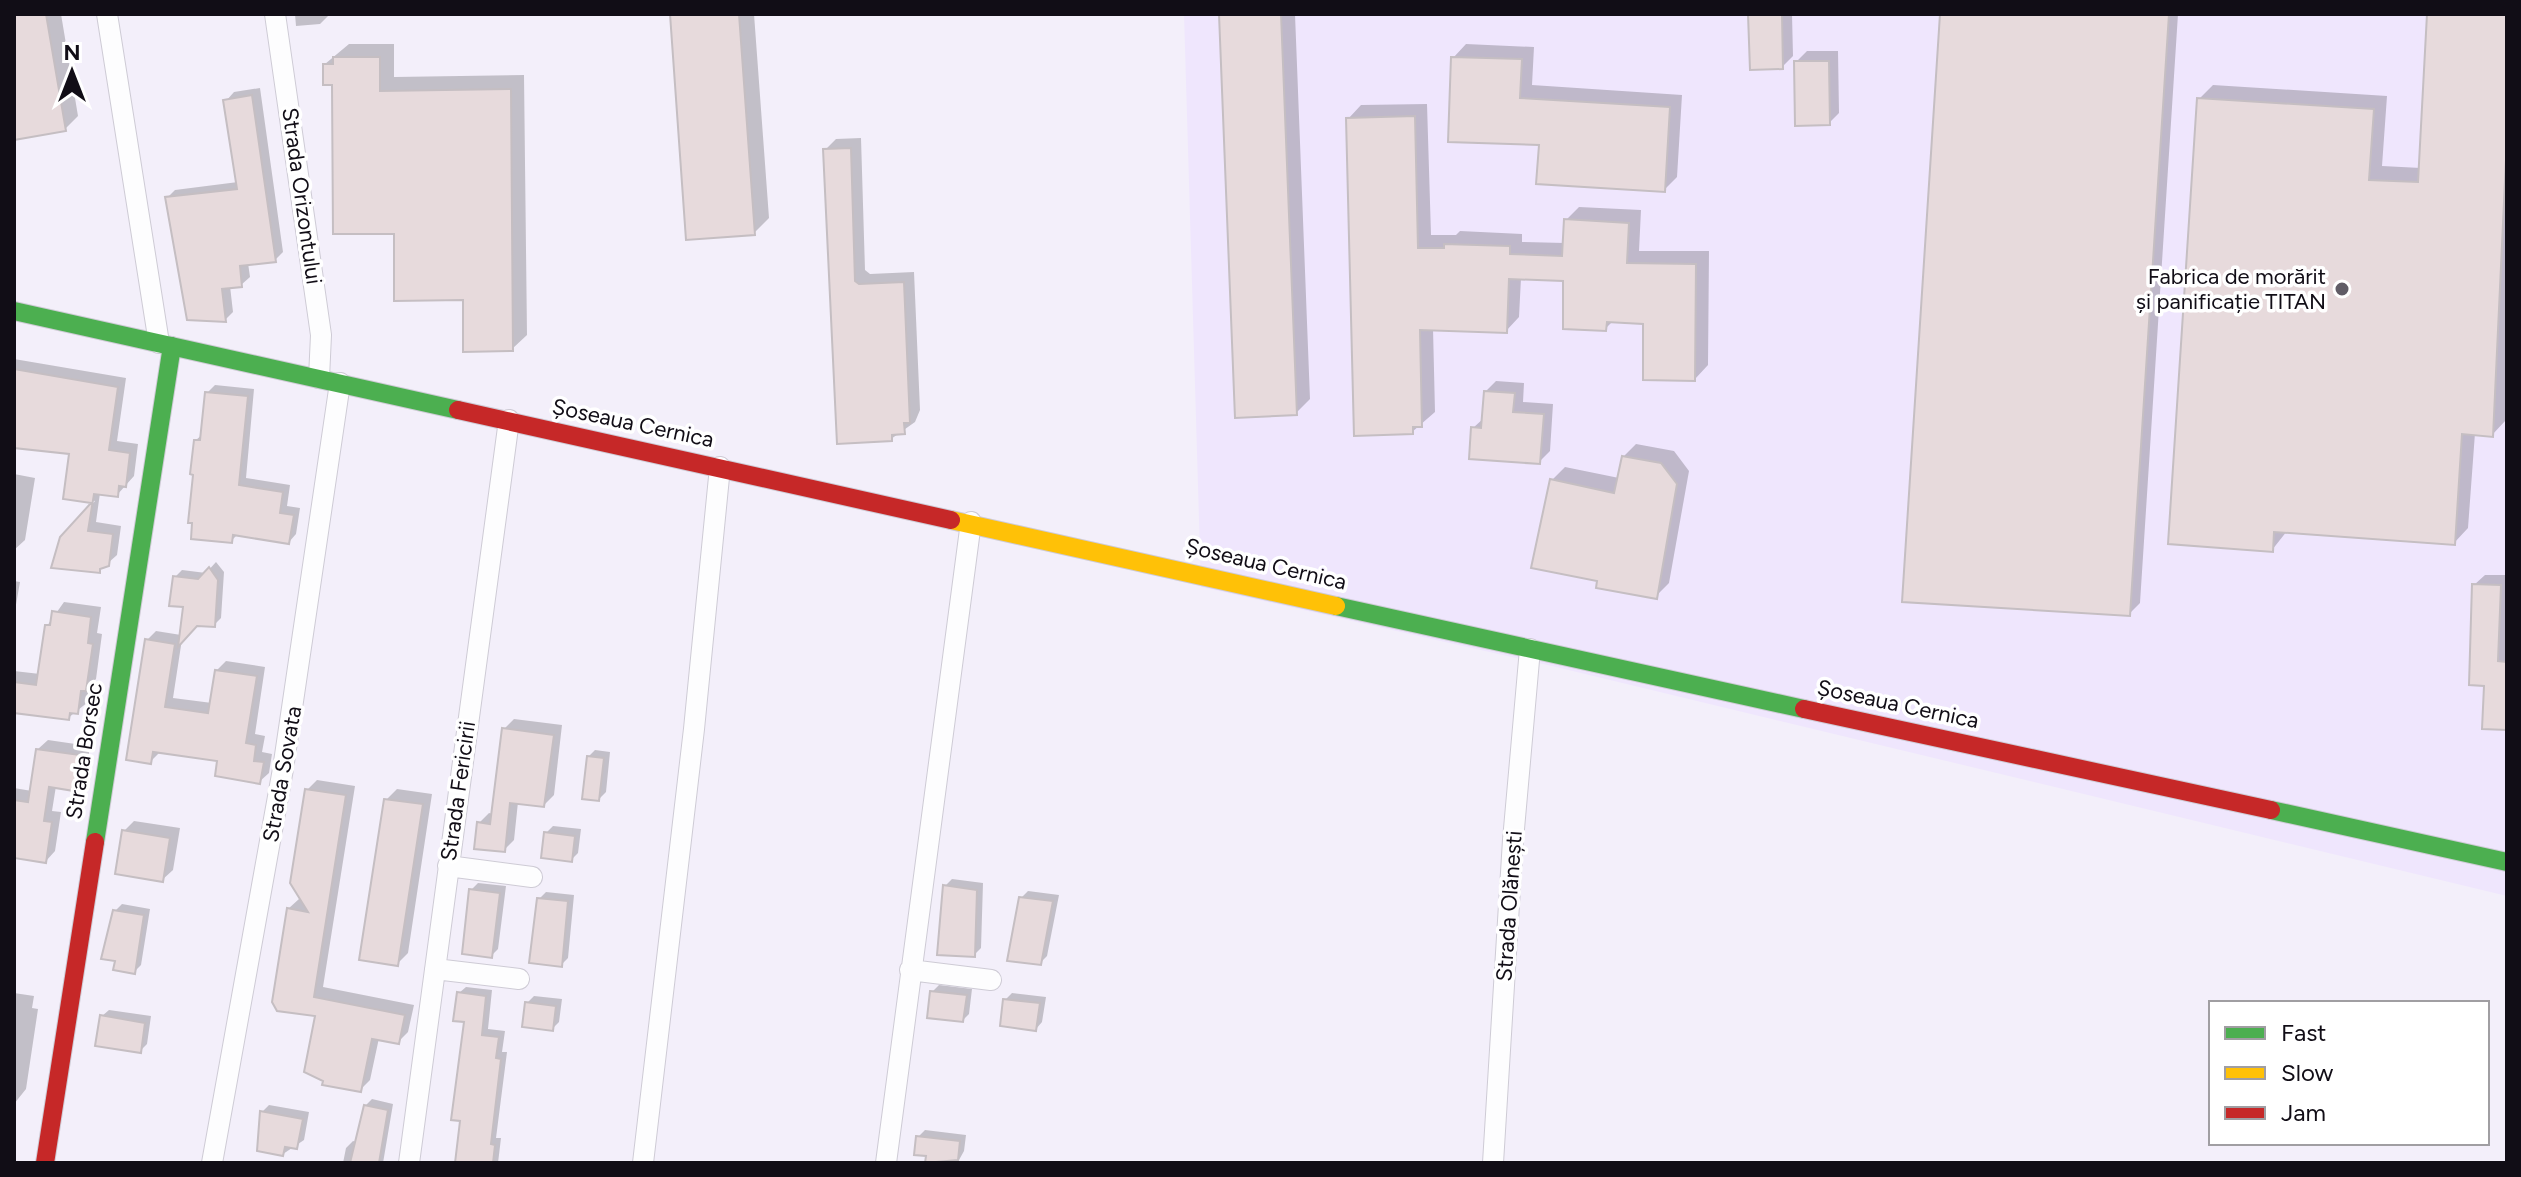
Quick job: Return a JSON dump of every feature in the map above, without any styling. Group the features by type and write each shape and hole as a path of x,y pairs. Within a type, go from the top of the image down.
{"street":[{"path":"107,14 165,344"},
{"name":"Strada Orizontului","path":"275,14 321,335 319,378"},
{"name":"Șoseaua Cernica","path":"14,311 1530,649 2507,862"},
{"name":"Strada Borsec","path":"45,1163 165,344"},
{"name":"Strada Sovata","path":"212,1163 283,769 340,383"},
{"name":"Strada Fericirii","path":"409,1163 509,420"},
{"path":"643,1163 694,729 720,467"},
{"path":"886,1163 971,522"},
{"name":"Strada Olănești","path":"1493,1163 1513,840 1530,649"},
{"path":"448,866 532,877"},
{"path":"435,969 519,979"},
{"path":"910,970 991,980"}],"shaded area":[{"path":"1184,14 2507,14 2507,896 1552,666 1201,587"}],"building":[{"path":"14,14 46,14 66,131 14,140"},
{"path":"670,14 739,14 755,235 686,240"},
{"path":"1219,14 1281,14 1297,415 1235,418"},
{"path":"1748,14 1782,14 1783,69 1750,70"},
{"path":"1940,14 2169,14 2130,616 1902,602"},
{"name":"Fabrica de morărit și panificație TITAN","path":"2427,14 2507,14 2507,138 2493,437 2462,434 2455,545 2274,532 2273,552 2168,544 2197,98 2374,109 2369,180 2418,182"},
{"path":"333,57 380,57 380,91 511,89 513,351 463,352 463,300 394,301 394,234 333,234 332,85 323,85 323,64 333,64"},
{"path":"1451,57 1522,59 1520,98 1670,107 1665,192 1536,184 1539,145 1448,142"},
{"path":"1794,61 1829,61 1830,125 1795,126"},
{"path":"252,95 276,262 240,266 242,287 222,289 226,322 187,320 165,197 237,189 223,100"},
{"path":"1415,116 1418,248 1444,248 1444,244 1510,246 1510,254 1562,256 1564,219 1629,223 1627,263 1696,264 1695,381 1643,380 1643,324 1607,322 1606,331 1563,329 1563,281 1509,279 1507,333 1420,330 1422,427 1413,427 1413,434 1354,436 1346,118"},
{"path":"851,148 855,281 859,284 904,282 910,423 904,423 905,434 892,435 892,441 837,444 823,149"},
{"path":"14,369 118,387 109,450 130,453 126,487 119,486 118,497 94,494 88,531 113,534 109,566 100,569 100,573 51,568 60,537 91,503 63,499 69,454 14,448"},
{"path":"1484,391 1515,393 1513,412 1544,414 1540,464 1469,459 1471,427 1481,428"},
{"path":"205,392 248,396 239,485 283,492 280,513 294,515 289,544 233,535 232,543 191,539 192,523 188,523 193,475 190,474 194,440 200,440"},
{"path":"1622,456 1661,463 1677,484 1657,599 1596,588 1597,581 1531,568 1550,479 1614,493"},
{"path":"209,567 218,580 215,627 197,626 178,647 183,607 169,606 173,576 198,579"},
{"path":"2472,584 2501,585 2498,661 2507,662 2507,730 2482,729 2484,686 2469,685"},
{"path":"52,611 91,617 88,643 93,644 86,691 81,691 78,714 70,713 69,720 14,713 14,682 36,685 45,625 50,625"},
{"path":"145,639 175,644 165,707 208,713 215,670 257,676 246,743 256,745 254,761 264,762 260,784 215,776 217,761 153,752 151,764 126,760"},
{"path":"502,728 554,735 544,807 510,803 505,852 474,849 477,822 490,824"},
{"path":"36,749 80,755 78,771 83,772 80,792 49,787 44,821 52,822 46,863 14,858 14,800 28,802"},
{"path":"587,756 604,758 599,801 582,799"},
{"path":"305,789 346,795 314,997 405,1015 399,1044 372,1039 361,1092 322,1085 323,1081 304,1072 315,1016 277,1011 272,1002 287,908 308,912 290,883"},
{"path":"384,799 423,804 398,966 359,960"},
{"path":"122,830 170,838 163,882 115,874"},
{"path":"544,832 575,836 572,862 541,858"},
{"path":"943,885 977,890 975,957 937,955"},
{"path":"469,889 500,893 492,958 462,954"},
{"path":"1019,897 1053,901 1041,965 1007,961"},
{"path":"537,898 568,901 562,967 529,963"},
{"path":"113,910 144,915 135,974 113,970 115,961 101,959"},
{"path":"930,991 967,995 963,1022 927,1018"},
{"path":"457,992 486,996 482,1035 499,1037 496,1058 501,1059 491,1144 495,1145 493,1163 455,1163 460,1121 451,1120 464,1022 453,1021"},
{"path":"1003,999 1040,1003 1036,1031 1000,1026"},
{"path":"525,1002 556,1006 553,1031 522,1027"},
{"path":"100,1015 145,1023 141,1053 95,1046"},
{"path":"364,1105 388,1110 379,1163 350,1163"},
{"path":"260,1111 303,1119 297,1149 285,1147 283,1156 257,1151"},
{"path":"916,1136 960,1141 958,1160 925,1163 926,1156 914,1155"}],"traffic: fast":[{"path":"14,311 458,410"},
{"path":"95,842 172,346"},
{"path":"1336,606 1804,709"},
{"path":"2271,810 2507,862"}],"traffic: slow":[{"path":"951,520 1336,606"}],"traffic: jam":[{"path":"458,410 951,520"},
{"path":"1804,709 2271,810"},
{"path":"45,1163 95,842"}],"place":[{"name":"Fabrica de morărit și panificație TITAN","path":"2342,289"}]}
